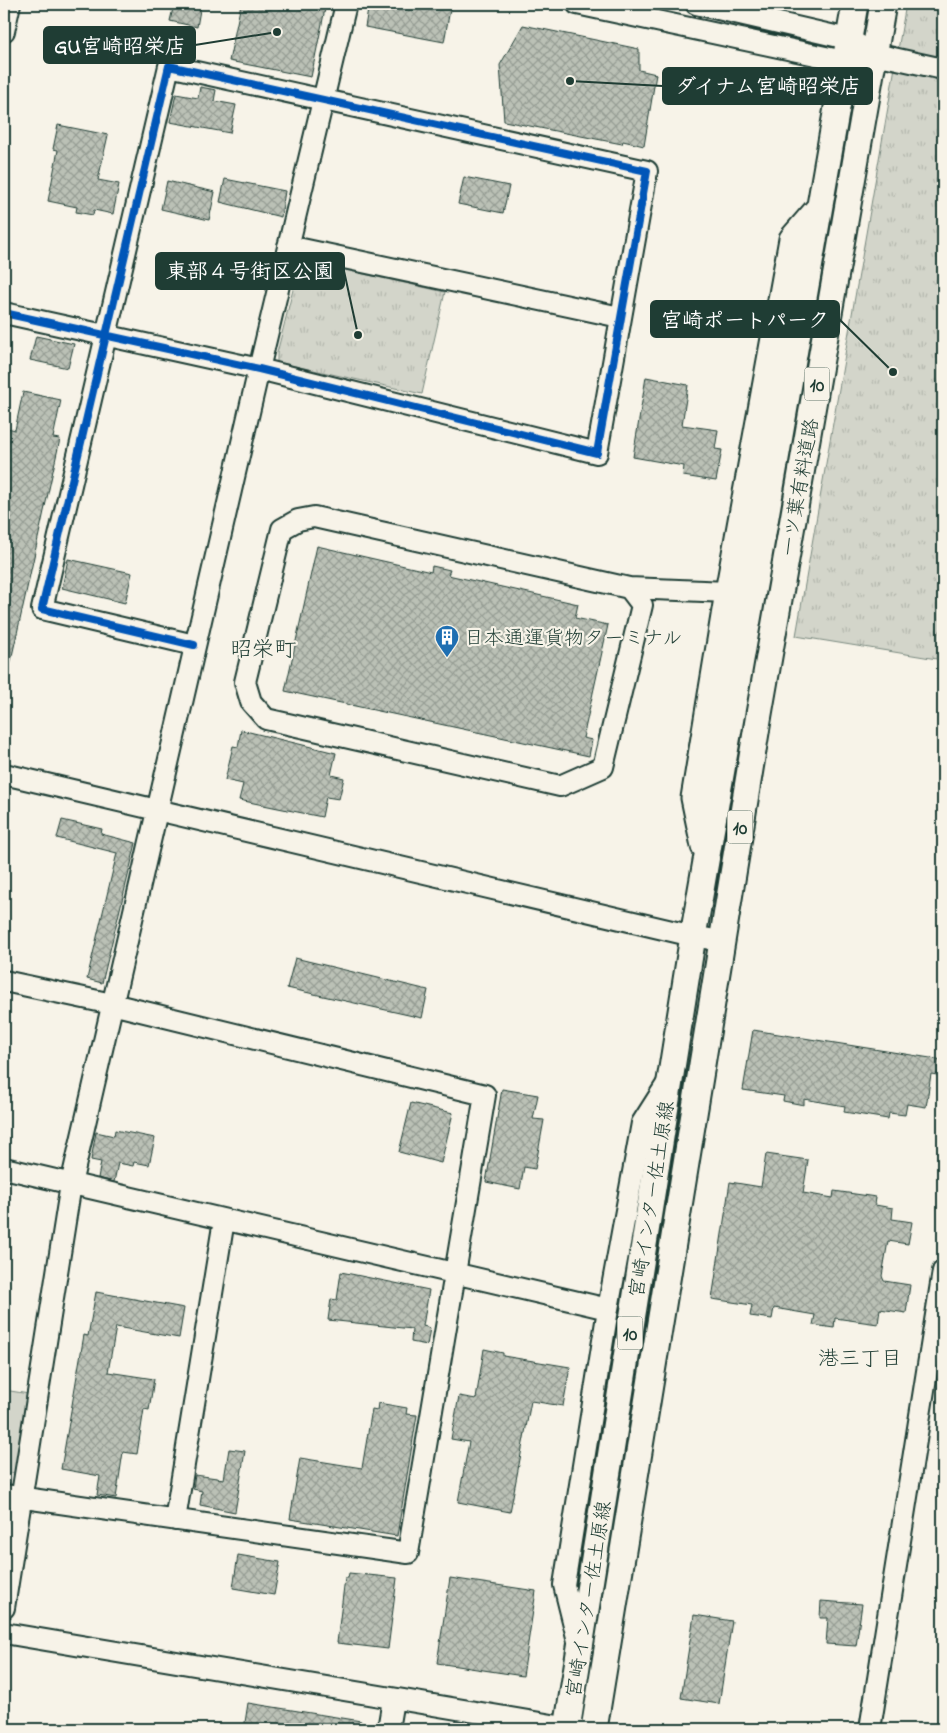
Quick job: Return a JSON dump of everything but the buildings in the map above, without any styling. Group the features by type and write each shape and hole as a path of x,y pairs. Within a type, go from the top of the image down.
{"main road":[{"name":"一ツ葉有料道路","path":"694,936 818,209 856,4"},
{"name":"一ツ葉有料道路","path":"721,941 883,4"},
{"path":"707,861 694,798 728,592 792,239 818,209"},
{"name":"宮崎インター佐土原線","path":"570,1729 580,1649 694,936"},
{"name":"宮崎インター佐土原線","path":"594,1729 721,941"}],"street":[{"path":"4,26 10,4"},
{"path":"4,1608 13,1496 71,1184 194,645 346,4"},
{"path":"577,4 875,54 943,69"},
{"path":"696,4 846,50"},
{"path":"4,313 105,336 259,368 597,453 647,171 169,66 105,336 42,609 194,645"},
{"path":"288,246 620,317"},
{"path":"629,588 642,605 602,767 560,786 266,719 251,702 245,682 282,529 298,520 314,517 629,588 728,592"},
{"path":"4,774 156,811 721,941"},
{"path":"4,981 112,1004 485,1094 408,1553 13,1496"},
{"path":"580,1649 564,1585 608,1309 642,1123 671,1078"},
{"path":"4,1168 608,1309"},
{"path":"176,1520 224,1220"},
{"path":"870,1729 942,1290 943,1271"},
{"path":"4,1633 570,1729"},
{"path":"388,1729 394,1700"}],"green space":[{"path":"906,4 943,4 943,660 796,636"},
{"path":"305,261 445,292 422,394 277,362 277,353 299,266"},
{"path":"4,1390 29,1394 16,1471 8,1475 4,1474"}],"cycle path":[{"path":"4,313 259,369 597,453 647,171 169,66 42,609 194,645"}],"place":[{"name":"GU宮崎昭栄店","path":"277,32"},
{"name":"ダイナム宮崎昭栄店","path":"570,81"},
{"name":"東部４号街区公園","path":"358,335"},
{"name":"宮崎ポートパーク","path":"893,372"},
{"name":"日本通運貨物ターミナル","path":"447,658"}],"district":[{"name":"昭栄町","path":"263,648"},
{"name":"港三丁目","path":"860,1358"}]}
